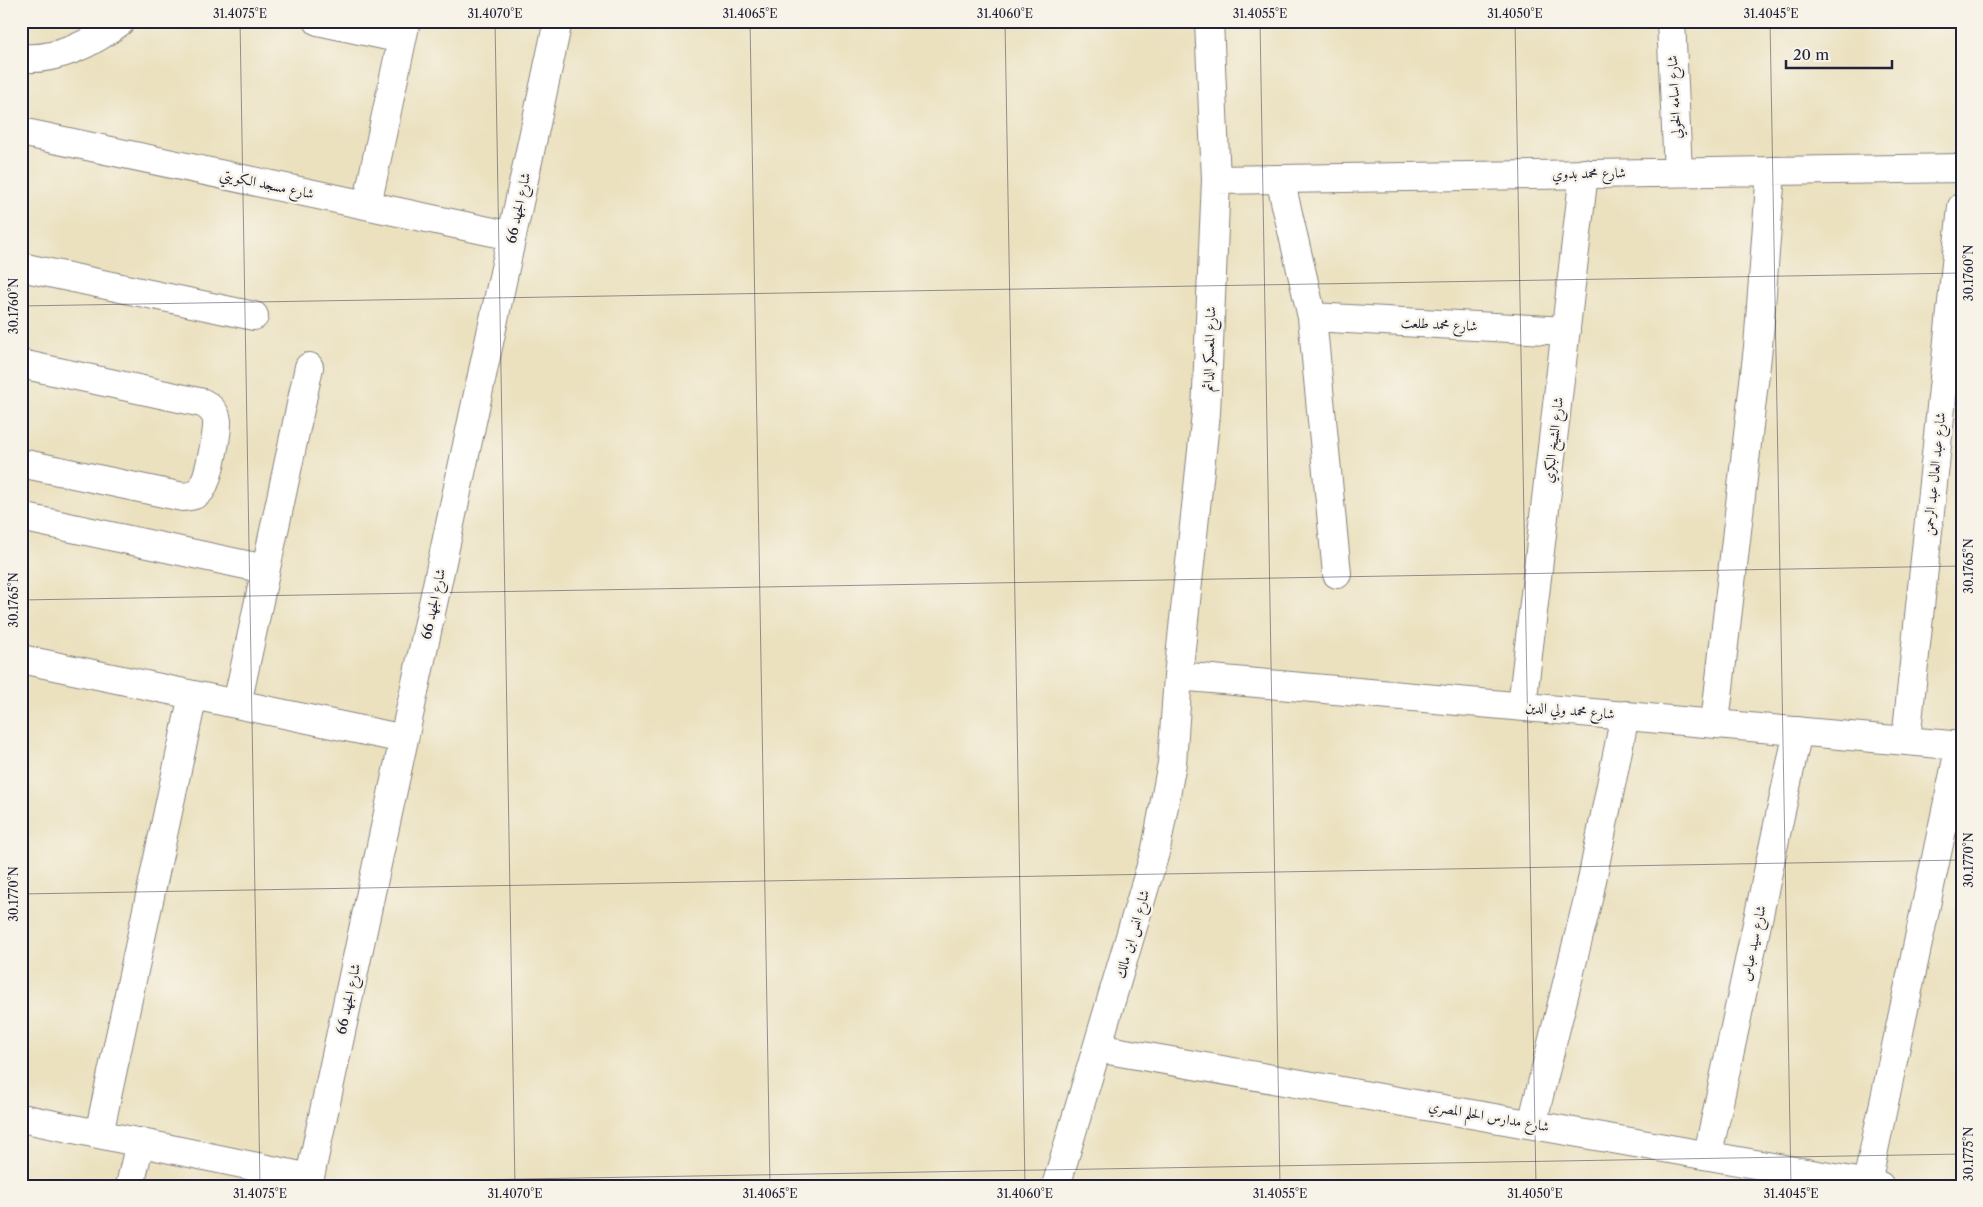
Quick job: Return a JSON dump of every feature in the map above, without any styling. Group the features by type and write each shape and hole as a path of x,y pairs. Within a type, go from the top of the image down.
{"street":[{"path":"21,58 34,59 75,49 121,21"},
{"path":"318,21 404,30 367,205"},
{"name":"شارع الجهد 66","path":"309,1182 558,21"},
{"name":"شارع المعسكر الدائم","path":"1178,676 1206,413 1216,180 1209,21"},
{"name":"شارع اسامه الخولي","path":"1671,21 1678,172"},
{"name":"شارع مسجد الكويتي","path":"21,132 512,236"},
{"name":"شارع محمد بدوي","path":"1216,180 1962,168"},
{"path":"1715,723 1758,347 1771,171"},
{"name":"شارع الشيخ البكري","path":"1522,706 1584,174"},
{"path":"1280,179 1312,317 1337,574"},
{"name":"شارع عبد العال عبد الرحمن","path":"1906,740 1962,207"},
{"path":"21,267 254,316"},
{"name":"شارع محمد طلعت","path":"1312,317 1566,331"},
{"path":"21,364 203,402 212,409 217,419 206,480 202,490 194,496 183,497 21,463"},
{"path":"237,704 309,367"},
{"path":"21,517 265,569"},
{"path":"21,658 404,739"},
{"name":"شارع محمد ولي الدين","path":"1178,676 1961,746"},
{"name":"شارع انس ابن مالك","path":"1056,1186 1156,849 1172,763 1178,676"},
{"path":"99,1134 193,695"},
{"path":"1532,1124 1589,895 1625,716"},
{"name":"شارع سيد عباس","path":"1708,1154 1798,731"},
{"path":"1874,1185 1961,746"},
{"name":"شارع مدارس الحلم المصري","path":"1097,1048 1708,1154 1874,1185"},
{"path":"21,1118 140,1142 309,1182"},
{"path":"130,1186 140,1142"}]}
